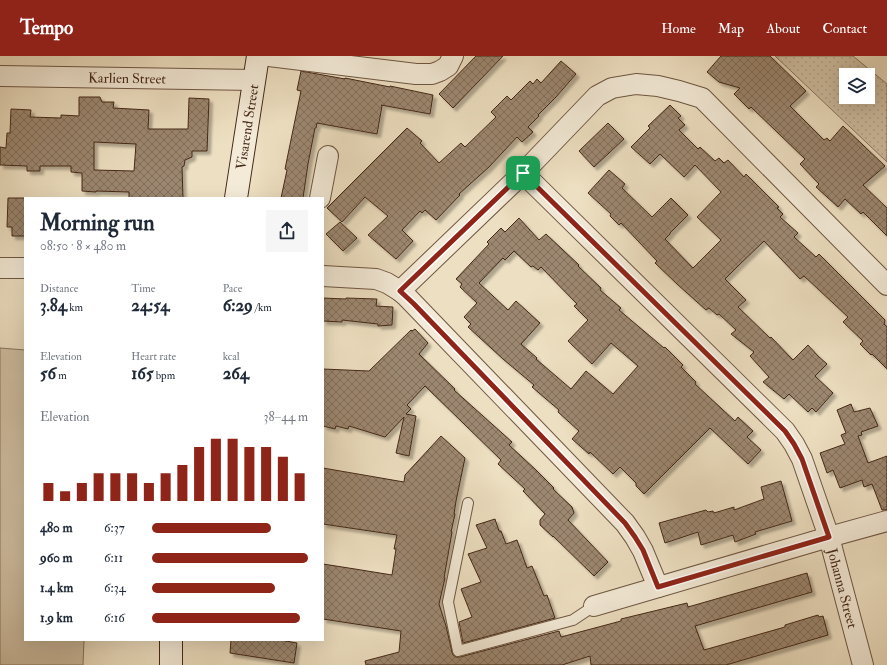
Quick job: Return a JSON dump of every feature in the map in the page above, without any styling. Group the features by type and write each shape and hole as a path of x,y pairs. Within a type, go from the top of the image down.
{"street":[{"name":"Visarend Street","path":"236,197 258,56"},
{"path":"269,56 409,74 432,74 448,66 453,56"},
{"name":"Karlien Street","path":"0,76 254,80"},
{"path":"400,291 523,173 597,96 612,88 636,84 678,90 702,98 887,285"},
{"path":"320,197 328,156"},
{"name":"Johanna Street","path":"523,173 785,431 794,444 802,459 829,537 863,665"},
{"path":"0,268 24,268"},
{"path":"324,276 376,279 387,283 400,291 414,304 625,523 643,550 658,587"},
{"path":"594,606 887,521"},
{"path":"171,641 171,665"}],"lane":[{"path":"468,503 448,602 458,651 573,620 594,606"}],"shaded area":[{"path":"775,56 853,56 868,68 839,68 839,104 875,104 875,74 887,84 887,162"},
{"path":"0,348 24,350 24,641 84,641 83,665 0,665"}],"building":[{"path":"476,56 503,56 453,108 439,94"},
{"path":"721,56 770,56 806,91 790,106 824,140 827,138 830,141 843,126 885,166 863,185 887,208 887,236 863,212 861,214 845,199 838,207 816,187 819,184 800,164 805,159 751,107 749,109 734,94 740,88 719,82 707,72"},
{"path":"561,61 576,74 528,127 533,132 522,142 517,137 489,167 459,194 460,195 436,220 425,210 422,213 420,211 402,230 413,241 396,259 368,235 388,216 365,197 342,222 327,208 407,128 422,141 420,143 439,163 461,143 465,147 496,117 491,112 507,96 511,100 530,81 533,84 537,79 541,83"},
{"path":"301,71 433,95 430,114 381,105 377,134 317,123 308,164 303,197 281,197 287,170 285,169 301,91 297,90"},
{"path":"79,97 100,97 102,102 114,102 113,108 149,110 148,129 188,129 189,98 209,99 207,151 192,151 192,157 185,160 184,166 182,167 183,197 129,197 129,192 82,191 82,173 71,172 71,166 40,166 40,171 27,171 27,166 0,165 0,147 6,148 7,133 10,133 11,109 31,110 30,117 61,118 61,115 79,116","holes":["94,142 136,144 134,171 94,170"]},
{"path":"670,105 681,116 678,118 685,125 679,130 698,149 700,147 715,161 719,158 724,163 728,160 744,177 746,174 779,207 777,208 783,214 780,217 798,233 794,237 816,257 819,254 885,320 884,324 887,327 887,369 860,344 863,341 843,322 848,317 804,276 800,279 764,241 725,279 746,300 738,307 770,338 771,337 793,360 808,345 827,364 815,376 833,393 816,412 812,408 808,412 789,394 784,399 763,382 769,377 750,356 754,352 731,334 736,330 719,314 717,315 709,308 706,310 677,284 655,263 657,261 621,223 619,225 610,216 611,214 588,193 609,170 625,184 622,188 652,217 671,198 688,215 665,239 693,268 721,240 697,217 721,192 695,165 684,177 660,154 650,164 631,147 650,128 648,126"},
{"path":"608,123 624,139 594,167 579,151"},
{"path":"8,198 24,198 24,236 12,236 12,227 7,227"},
{"path":"519,218 539,240 546,234 579,265 578,266 601,288 600,290 621,308 619,310 664,348 665,347 683,365 681,367 696,382 695,384 735,421 738,417 753,431 747,437 761,450 748,464 710,428 644,494 636,486 636,483 620,467 613,474 590,452 589,454 572,439 579,431 558,412 559,410 532,387 534,385 468,327 471,324 464,317 477,303 460,287 462,284 456,279 489,244 487,242 501,228 505,232","holes":["514,251 531,267 533,266 538,270 541,267 577,304 574,306 588,320 568,341 592,364 611,343 638,366 613,394 586,371 571,389 521,344 540,323 516,301 508,310 479,283 503,258 505,260"]},
{"path":"340,222 357,238 343,251 326,234"},
{"path":"324,298 377,299 376,306 393,307 392,325 378,326 378,324 342,320 342,322 324,321"},
{"path":"415,329 428,343 419,354 455,389 454,390 512,442 509,445 572,507 574,513 568,520 608,562 594,576 540,525 540,520 545,514 523,491 525,489 498,464 501,460 425,386 407,405 411,409 406,414 416,416 409,456 396,453 404,417 385,437 349,426 348,429 336,426 335,429 324,426 324,369 369,371 411,330 412,331"},
{"path":"851,404 854,412 870,408 878,426 861,432 862,435 858,436 868,463 887,456 887,510 882,510 872,484 864,487 862,480 840,488 833,470 827,473 820,453 845,444 841,435 846,433 837,410"},
{"path":"441,436 465,458 456,501 445,578 439,604 452,652 456,657 559,631 561,637 621,621 621,619 687,603 688,607 807,573 812,592 695,626 704,650 785,627 785,625 818,615 819,617 823,616 828,635 726,665 591,665 590,656 562,665 366,665 365,661 399,652 401,631 324,619 324,564 392,575 396,549 394,549 397,535 324,524 324,468 404,482 405,475"},
{"path":"781,481 792,521 755,532 756,534 735,542 733,535 701,545 698,532 665,543 659,523 706,510 708,512 713,511 714,513 734,507 734,510 764,499 761,487"},
{"path":"495,519 506,544 517,540 527,568 532,566 544,596 547,595 555,618 463,643 459,622 472,617 461,589 481,582 468,554 487,548 476,525"},
{"path":"231,641 286,641 297,643 294,663 230,653"}],"route":[{"path":"523,173 785,431 802,459 829,537 658,587 643,550 625,523 400,291 523,173"}]}
